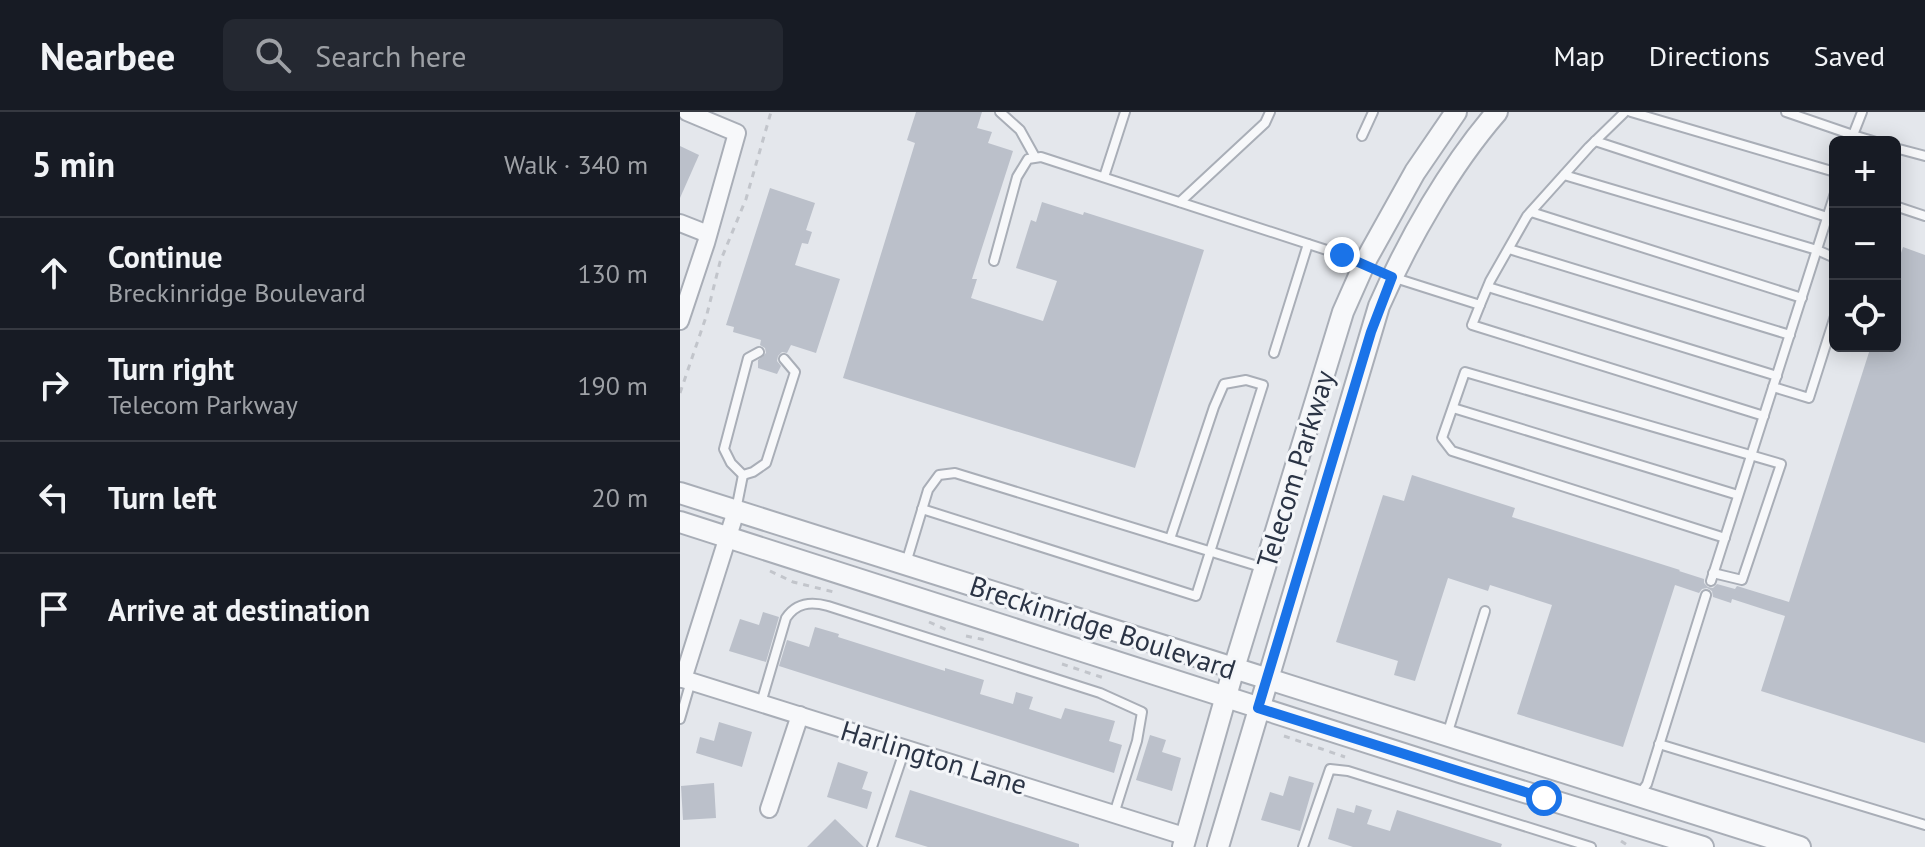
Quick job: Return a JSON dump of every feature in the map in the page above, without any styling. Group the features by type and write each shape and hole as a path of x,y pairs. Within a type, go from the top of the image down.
{"street":[{"path":"680,321 737,133 687,112"},
{"name":"Telecom Parkway","path":"1185,842 1234,668 1343,312 1363,266 1415,172 1456,112"},
{"name":"Telecom Parkway","path":"1218,847 1371,332 1404,251 1464,154 1497,112"},
{"path":"680,223 708,234"},
{"path":"1363,266 1392,277"},
{"name":"Breckinridge Boulevard","path":"680,493 1800,847"},
{"path":"685,679 736,511"},
{"name":"Breckinridge Boulevard","path":"680,522 1703,847"},
{"name":"Harlington Lane","path":"685,679 1114,814 1185,842"},
{"path":"769,809 800,715"},
{"path":"1630,824 1639,796"}],"lane":[{"path":"1000,112 1020,130 1035,157"},
{"path":"1104,177 1125,112"},
{"path":"1180,202 1265,123 1270,112"},
{"path":"1362,136 1373,112"},
{"path":"1625,112 1531,212 1488,287 1472,325 1764,416"},
{"path":"1631,112 1829,170"},
{"path":"1786,112 1845,136"},
{"path":"1853,136 1862,112"},
{"path":"1595,141 1827,217"},
{"path":"1901,150 1925,156"},
{"path":"994,261 1017,177 1028,159 1041,157 1342,255 1363,266"},
{"path":"1564,175 1829,255"},
{"path":"1725,538 1452,451 1442,438 1465,372 1751,454 1781,464 1742,580 1712,577 1725,538 1751,454 1802,298 1830,208"},
{"path":"1901,208 1925,216"},
{"path":"1531,212 1802,298"},
{"path":"1274,353 1308,244"},
{"path":"1509,249 1790,335"},
{"path":"1392,277 1480,305"},
{"path":"1488,287 1777,376"},
{"path":"1773,387 1809,398 1829,335"},
{"path":"743,475 731,463 724,449 748,358 759,352"},
{"path":"743,475 766,463 795,372 784,359"},
{"path":"922,509 1196,596 1263,385 1246,380 1224,384 1170,539"},
{"path":"1453,408 1738,495"},
{"path":"905,565 928,490 939,475 955,473 1265,568"},
{"path":"736,511 743,475"},
{"path":"1639,796 1647,784 1706,595"},
{"path":"761,703 791,610 818,603 828,606 1100,693 1142,712 1137,741 1114,814"},
{"path":"1446,735 1485,611"},
{"path":"680,719 685,679"},
{"path":"1659,744 1925,825"},
{"path":"872,847 905,748"},
{"path":"1303,847 1330,769 1348,771 1591,847"}],"path":[{"path":"680,393 707,314 720,262 746,199 771,112"}],"building":[{"path":"916,112 982,112 977,128 992,132 988,143 1013,151 972,279 977,279 971,298 1043,321 1057,281 1016,268 1031,220 1036,222 1042,202 1204,250 1135,468 843,378 915,143 907,140"},
{"path":"680,146 699,155 680,198"},
{"path":"770,188 815,203 806,230 812,232 808,244 802,243 795,265 840,279 816,353 791,345 787,353 782,352 778,356 781,366 777,374 758,368 758,360 766,353 760,345 761,340 733,332 734,327 726,325"},
{"path":"1903,247 1925,255 1925,743 1761,691 1785,616 1732,599 1731,603 1713,597 1712,591 1707,588 1699,593 1675,585 1623,747 1517,714 1552,605 1490,585 1488,591 1448,578 1415,681 1394,675 1398,661 1336,642 1383,495 1404,501 1412,475 1515,508 1512,517 1704,579 1708,587 1713,588 1717,584 1735,589 1737,586 1789,602 1869,352 1901,352"},
{"path":"763,612 779,617 766,662 729,651 740,619 759,625"},
{"path":"815,627 945,671 945,668 984,680 980,694 1013,704 1016,692 1033,697 1029,709 1061,719 1065,708 1115,721 1109,741 1122,745 1114,773 779,666 787,640 809,647"},
{"path":"719,722 752,732 742,767 696,753 700,737 714,741"},
{"path":"1150,735 1166,740 1162,752 1181,758 1172,791 1136,780"},
{"path":"838,762 868,772 862,789 872,792 867,809 827,797"},
{"path":"1289,776 1314,783 1300,831 1261,820 1270,792 1283,796"},
{"path":"714,783 716,818 683,820 681,786"},
{"path":"910,790 1079,844 1079,847 928,847 895,837"},
{"path":"1356,805 1372,810 1367,824 1390,831 1397,810 1502,844 1501,847 1353,847 1328,839 1337,808 1354,813"},
{"path":"835,819 864,847 807,847"}],"route":[{"path":"1342,255 1392,277 1379,306 1258,708 1544,798"}]}
